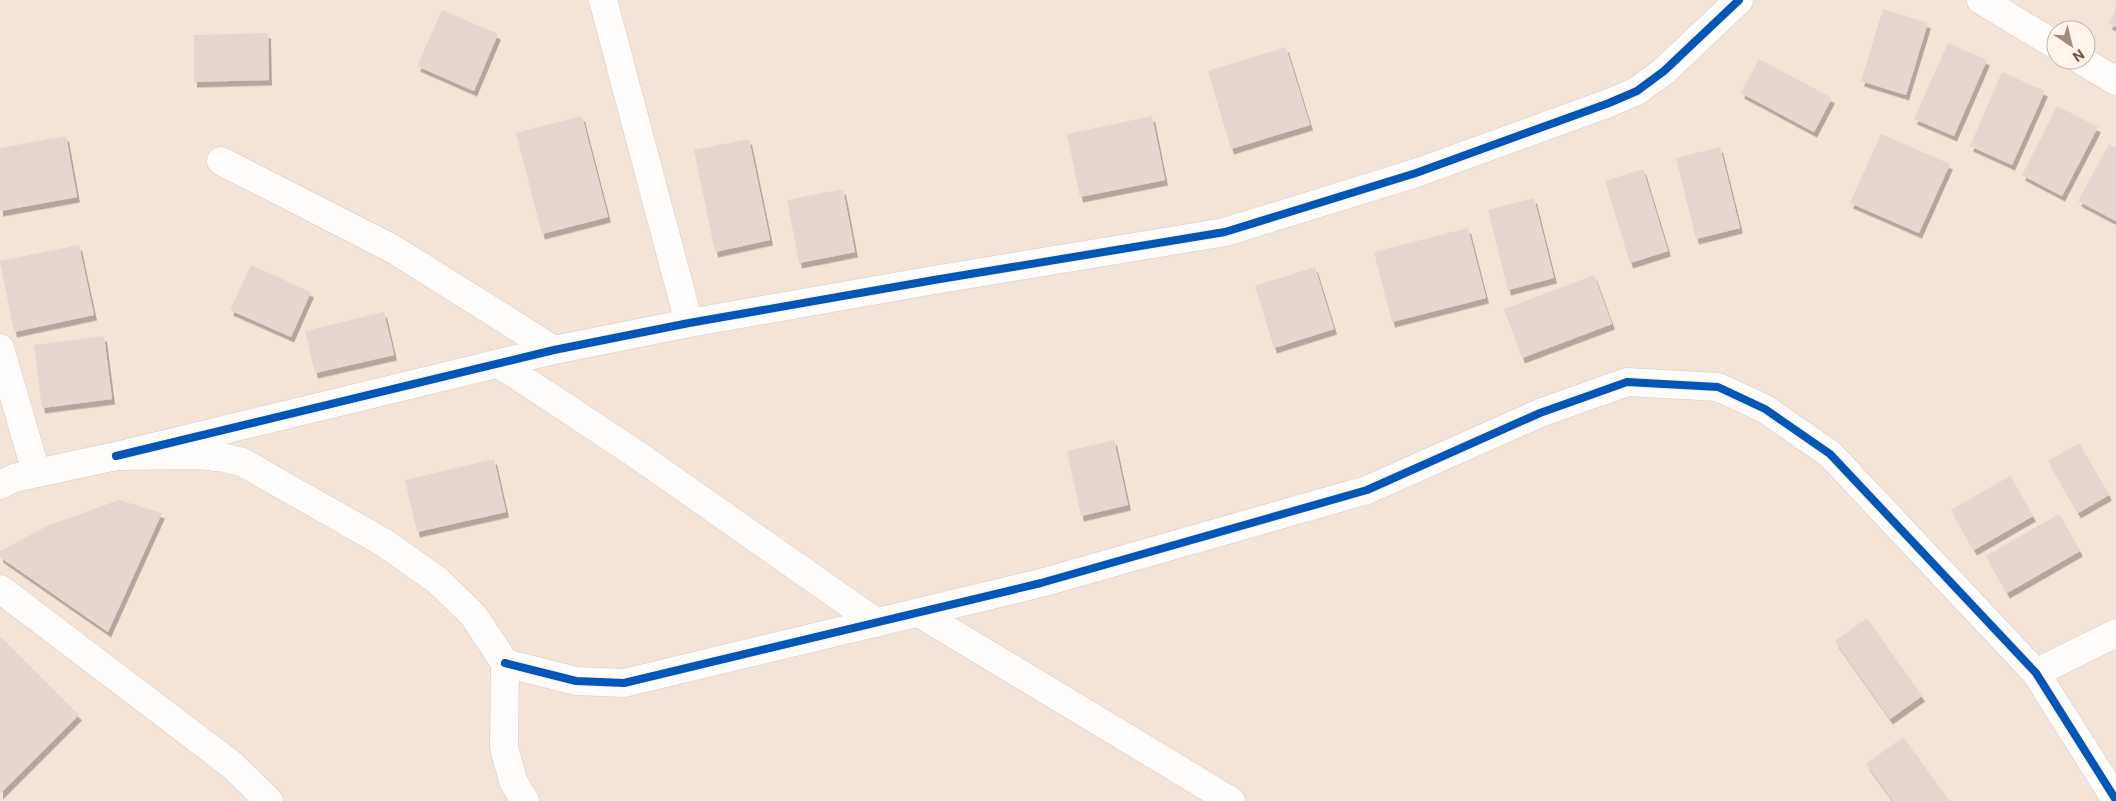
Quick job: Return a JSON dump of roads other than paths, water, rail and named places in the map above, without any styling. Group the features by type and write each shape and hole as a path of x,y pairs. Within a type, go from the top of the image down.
{"street":[{"path":"603,0 689,323"},
{"path":"0,348 12,477 116,456 554,350 689,323 1225,232 1416,173 1609,103 1637,91 1664,71 1739,0"},
{"path":"1981,0 2046,39"},
{"path":"2096,69 2116,81"},
{"path":"220,161 393,248 554,350"},
{"path":"498,363 633,452 877,623"},
{"path":"506,663 576,681 624,683 1041,583 1367,490 1540,413 1627,382 1718,387 1765,409 1830,454 2036,672 2116,800"},
{"path":"116,456 199,455 242,462 383,542 438,580 473,615 506,663 504,747 513,781 525,801"},
{"path":"0,589 232,765 269,801"},
{"path":"919,613 1231,801"},
{"path":"2036,672 2116,633"}]}
